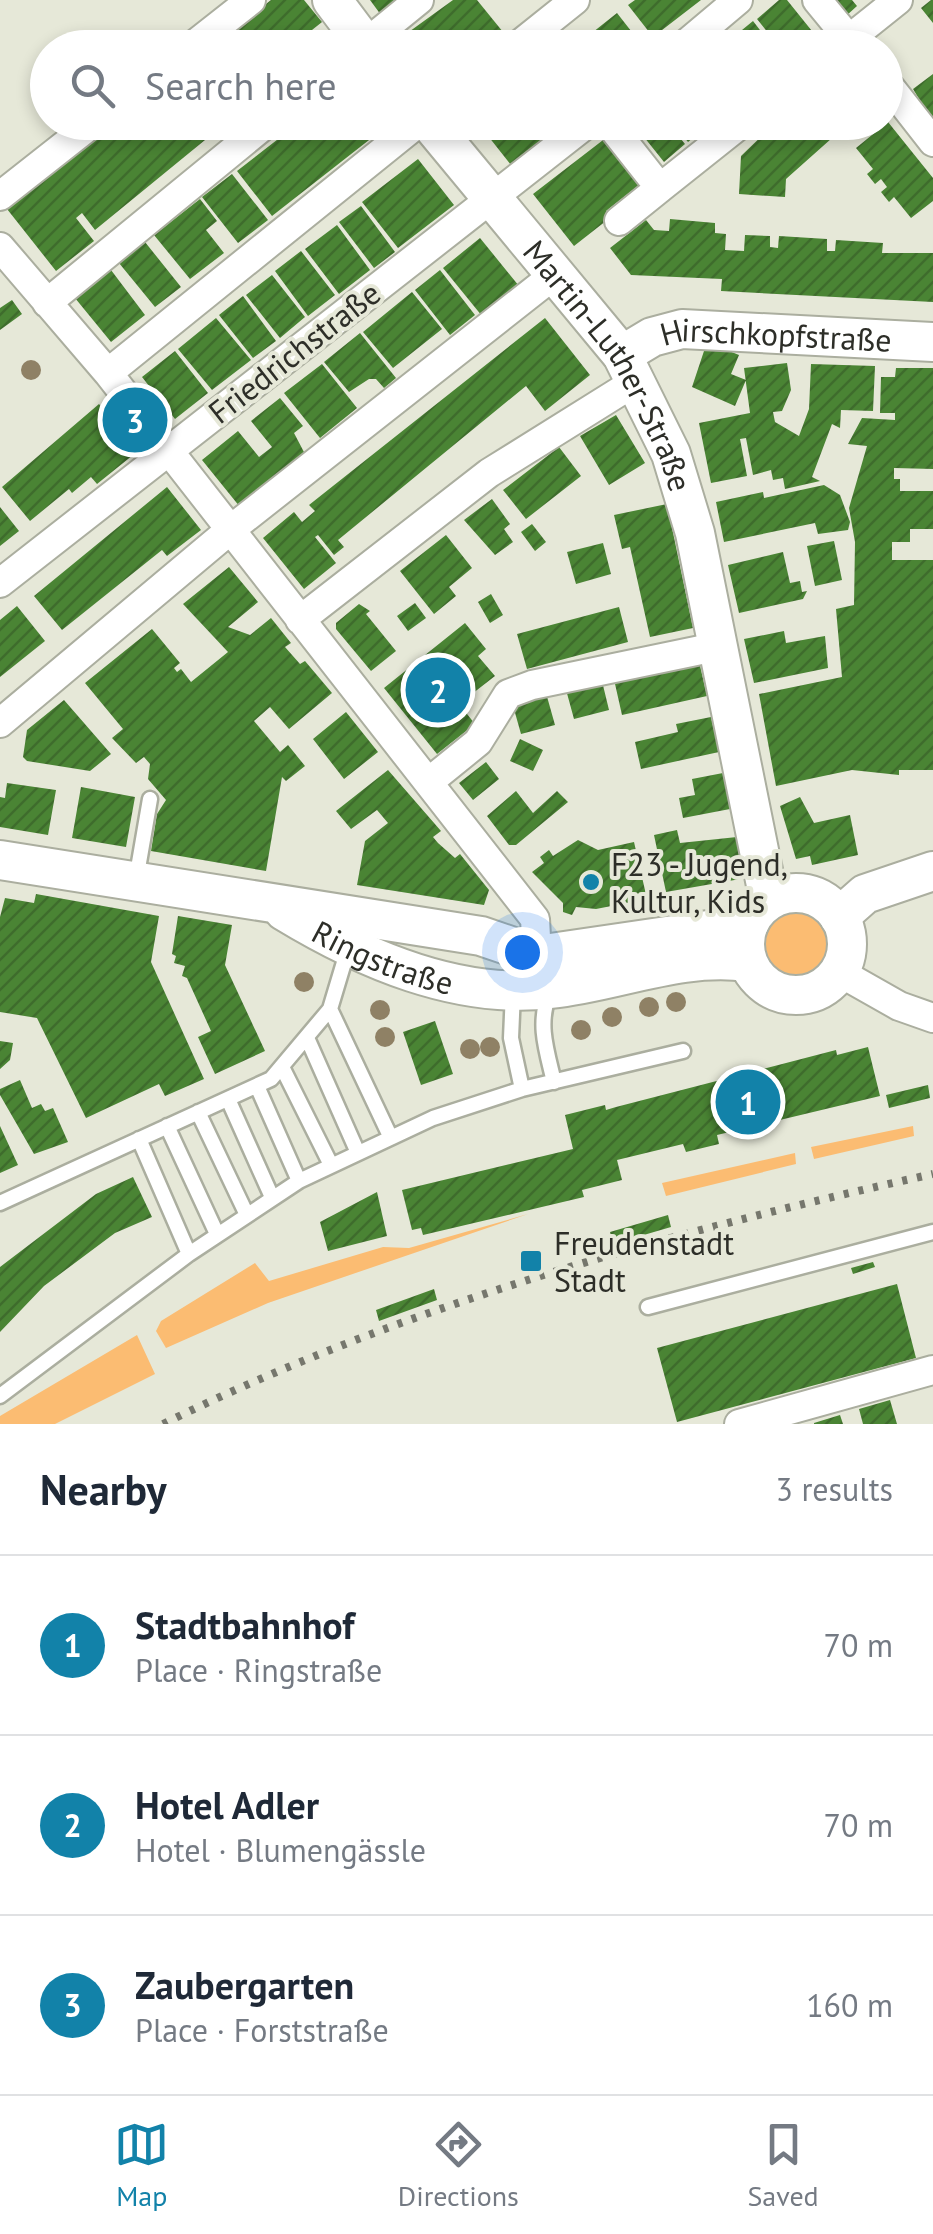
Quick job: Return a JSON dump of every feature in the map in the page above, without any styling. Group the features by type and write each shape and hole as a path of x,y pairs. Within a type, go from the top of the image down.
{"main road":[{"path":"332,0 353,30"},
{"name":"Martin-Luther-Straße","path":"443,140 630,368 686,493 720,646 759,912"},
{"name":"Hirschkopfstraße","path":"630,368 652,338 682,329 933,342"},
{"name":"Ringstraße","path":"0,860 267,901 344,931 445,982 513,991 552,990 694,960 747,962"},
{"path":"839,916 865,894 933,871"},
{"path":"800,893 829,904 839,916 847,944 839,972 814,992 782,994 767,987 747,962 745,936 759,912 800,893"},
{"name":"Ringstraße","path":"344,931 481,936 537,955 759,912"}],"street":[{"path":"213,30 251,0"},
{"path":"383,30 420,0"},
{"path":"537,30 575,0"},
{"path":"702,30 738,0"},
{"path":"817,0 835,30"},
{"path":"860,30 898,0"},
{"path":"903,104 933,142"},
{"path":"0,196 71,140"},
{"path":"47,303 246,140"},
{"path":"108,373 397,140"},
{"name":"Friedrichstraße","path":"0,583 566,140"},
{"path":"622,140 660,188"},
{"path":"619,221 720,140"},
{"path":"0,247 108,373 535,920 537,955 513,991"},
{"path":"0,723 230,530 554,275"},
{"path":"300,620 630,368"},
{"path":"430,781 478,742 508,694 532,685 720,646"},
{"path":"839,972 899,1006 933,1018"},
{"path":"739,1424 933,1370"}],"lane":[{"path":"136,880 150,799"},
{"path":"0,1203 257,1086 282,1067 330,1009 344,931"},
{"path":"552,990 542,1010 542,1033 554,1082"},
{"path":"513,991 511,1038 522,1090"},
{"path":"330,1009 390,1136"},
{"path":"308,1040 358,1153"},
{"path":"0,1396 216,1234 299,1180 390,1136 522,1090 683,1052"},
{"path":"282,1067 331,1166"},
{"path":"257,1086 299,1180"},
{"path":"228,1099 270,1196"},
{"path":"198,1112 246,1213"},
{"path":"167,1126 216,1234"},
{"path":"139,1139 189,1254"},
{"path":"648,1307 933,1232"}],"shaded area":[{"path":"796,908 822,919 833,945 822,971 796,982 770,971 759,945 770,919"},
{"path":"913,1126 914,1136 814,1159 811,1147"},
{"path":"795,1153 796,1164 666,1196 662,1183"},
{"path":"528,1214 268,1303 166,1348 156,1331 161,1321 255,1263 269,1281 383,1247 409,1248"},
{"path":"137,1335 155,1374 55,1424 0,1424 0,1416"}],"building":[{"path":"271,0 304,0 322,22 312,30 234,30"},
{"path":"370,0 400,0 381,15"},
{"path":"453,0 477,0 501,30 412,30"},
{"path":"635,0 701,0 662,30 648,30 628,5"},
{"path":"779,0 787,0 811,30 766,30 757,19"},
{"path":"833,0 852,0 857,6 846,16"},
{"path":"933,0 933,23 921,8"},
{"path":"617,13 630,30 596,30"},
{"path":"753,21 760,30 742,30"},
{"path":"933,74 933,122 913,89"},
{"path":"96,140 205,140 95,230 82,213 76,218 94,241 56,271 7,209"},
{"path":"277,140 369,140 272,216 237,171"},
{"path":"491,140 542,140 511,165"},
{"path":"603,140 609,140 643,182 606,211 611,217 574,246 533,194"},
{"path":"646,140 682,140 685,144 664,162"},
{"path":"757,140 830,140 786,179 785,197 739,194 741,156"},
{"path":"866,140 902,140 933,178 933,201 911,218 894,197 889,202 881,192 887,187 881,179 875,184 867,174 873,169 856,148"},
{"path":"418,159 454,205 398,248 362,202"},
{"path":"232,174 268,220 238,243 202,197"},
{"path":"200,199 217,221 206,230 224,253 190,279 154,235"},
{"path":"361,206 395,252 374,268 339,222"},
{"path":"670,219 715,223 715,233 726,234 725,250 744,251 745,235 770,236 770,247 778,248 779,236 827,239 827,251 835,251 836,240 883,243 882,253 933,253 933,302 721,291 722,279 631,275 610,248 646,220 654,230 669,231"},
{"path":"337,225 370,270 339,294 305,249"},
{"path":"480,238 519,286 482,316 443,268"},
{"path":"145,242 181,287 155,307 119,263"},
{"path":"301,251 335,295 308,316 275,271"},
{"path":"111,270 145,315 111,342 75,298"},
{"path":"440,270 475,315 450,335 415,290"},
{"path":"272,275 305,317 280,338 246,295"},
{"path":"412,292 442,329 393,368 363,332"},
{"path":"243,296 276,341 253,358 219,315"},
{"path":"12,300 22,314 0,330 0,308"},
{"path":"216,318 251,360 212,390 178,349"},
{"path":"545,318 590,375 545,411 526,386 338,540 344,547 334,555 318,535 315,537 336,563 304,589 263,538 294,512 302,522 315,511 309,505"},
{"path":"360,333 396,378 384,388 376,379 369,379 349,392 324,362"},
{"path":"707,342 739,355 731,374 746,380 735,406 692,387"},
{"path":"175,351 208,393 175,419 142,377"},
{"path":"787,363 791,390 782,411 773,412 775,422 799,436 809,409 811,364 875,366 873,411 841,410 840,428 832,424 812,477 820,481 785,489 783,478 773,480 771,470 753,475 746,438 740,439 747,476 711,483 699,423 750,413 744,368"},
{"path":"322,364 357,408 320,438 284,393"},
{"path":"896,368 933,368 933,469 894,468 894,479 900,479 900,491 933,491 933,529 910,529 910,542 892,542 892,560 933,560 933,770 899,770 899,775 852,770 776,786 759,694 842,677 836,609 854,605 855,542 849,508 867,446 848,444 862,418 895,420 895,413 880,413 881,377 895,377"},
{"path":"280,398 303,426 294,433 305,454 240,507 202,460 238,431 259,457 272,447 251,421"},
{"path":"99,404 138,451 97,484 91,477 72,493 69,489 30,521 2,487"},
{"path":"616,415 645,463 609,485 580,436"},
{"path":"559,447 581,476 526,519 503,490"},
{"path":"824,485 840,495 850,522 848,530 818,534 815,523 724,542 716,502 763,492 764,498"},
{"path":"167,487 201,530 167,556 162,550 62,630 34,596"},
{"path":"492,499 510,524 504,529 513,542 495,555 464,520"},
{"path":"667,504 693,628 650,637 630,547 622,549 614,515"},
{"path":"0,507 19,531 0,546"},
{"path":"532,524 546,542 535,551 521,532"},
{"path":"446,535 472,568 449,587 456,596 434,614 400,571"},
{"path":"834,541 842,580 815,586 807,546"},
{"path":"603,543 611,574 576,584 567,552"},
{"path":"783,552 790,583 800,581 802,592 807,591 803,599 739,613 728,565"},
{"path":"229,567 258,602 228,627 250,635 271,618 291,643 285,647 300,664 305,661 332,693 289,729 270,707 254,721 280,752 288,745 305,766 286,781 282,777 266,871 151,851 157,814 166,800 148,779 150,764 144,757 136,763 112,738 123,729 85,683 152,629 180,663 174,668 177,672 181,669 191,682 228,652 183,604"},
{"path":"491,594 503,615 490,623 478,602"},
{"path":"415,603 426,618 408,631 397,616"},
{"path":"359,604 370,611 366,614 396,651 371,671 336,629 336,623"},
{"path":"17,606 45,641 0,677 0,620"},
{"path":"619,607 628,642 527,669 517,634"},
{"path":"465,623 486,649 478,656 495,676 459,704 475,724 437,754 384,688"},
{"path":"784,631 786,643 825,636 828,668 754,683 744,639"},
{"path":"698,657 707,696 622,715 613,675"},
{"path":"601,677 609,710 574,719 565,686"},
{"path":"546,693 555,725 521,734 512,702"},
{"path":"64,700 111,754 90,771 27,761 23,757 27,730"},
{"path":"346,712 378,752 344,779 313,739"},
{"path":"711,717 719,752 641,769 635,742 678,732 676,724"},
{"path":"520,739 543,750 533,771 510,761"},
{"path":"486,762 499,779 473,800 459,783"},
{"path":"388,770 441,831 433,837 438,843 455,858 460,854 489,890 484,905 357,885 365,841 388,823 377,810 351,829 336,811"},
{"path":"723,773 730,809 683,818 679,798 695,795 692,779"},
{"path":"7,783 56,790 48,835 0,827 0,797 5,798"},
{"path":"81,787 135,797 126,847 72,838"},
{"path":"516,791 533,813 557,791 568,802 516,845 509,845 487,816"},
{"path":"800,797 814,823 850,815 858,855 812,865 810,856 796,859 780,806"},
{"path":"677,830 680,843 737,837 746,878 666,892 654,835"},
{"name":"F23 - Jugend, Kultur, Kids","path":"578,840 598,850 634,842 647,899 596,909 576,907 572,915 563,912 563,903 532,872 544,863 540,857 549,850 553,856"},
{"path":"36,894 159,916 151,962 204,1079 165,1096 159,1084 86,1118 37,1018 0,1012 0,917 5,898 34,903"},
{"path":"178,916 232,925 225,965 265,1051 215,1074 198,1037 211,1031 187,978 182,976 185,966 174,963"},
{"path":"435,1021 453,1074 421,1085 403,1032"},
{"path":"0,1041 13,1043 10,1060 0,1069"},
{"path":"868,1047 880,1096 717,1135 719,1144 686,1152 683,1144 617,1160 622,1180 582,1190 584,1197 423,1235 421,1228 412,1230 402,1190 573,1149 565,1115 605,1105 606,1110 836,1050 837,1055"},
{"path":"20,1080 32,1108 41,1104 45,1111 53,1108 68,1142 34,1154 0,1095 0,1089"},
{"path":"928,1085 930,1098 889,1108 886,1095"},
{"path":"0,1126 18,1165 0,1173"},
{"path":"133,1177 152,1217 115,1233 44,1286 0,1332 0,1267 96,1194"},
{"path":"377,1192 387,1236 328,1251 320,1222"},
{"path":"668,1215 671,1227 613,1244 610,1232"},
{"path":"873,1262 875,1267 853,1274 851,1268"},
{"path":"897,1284 916,1358 677,1422 657,1348"},
{"path":"434,1289 437,1300 379,1321 376,1310"},
{"path":"890,1400 897,1424 863,1424 859,1409"},
{"path":"840,1415 843,1424 814,1424 814,1423"}],"railway":[{"path":"163,1424 348,1343 540,1276 736,1221 933,1174"}],"place":[{"name":"Zaubergarten","path":"135,420"},
{"name":"Hotel Adler","path":"438,690"},
{"name":"F23 - Jugend, Kultur, Kids","path":"591,882"},
{"name":"Stadtbahnhof","path":"748,1102"},
{"name":"Freudenstadt Stadt","path":"531,1261"}]}
